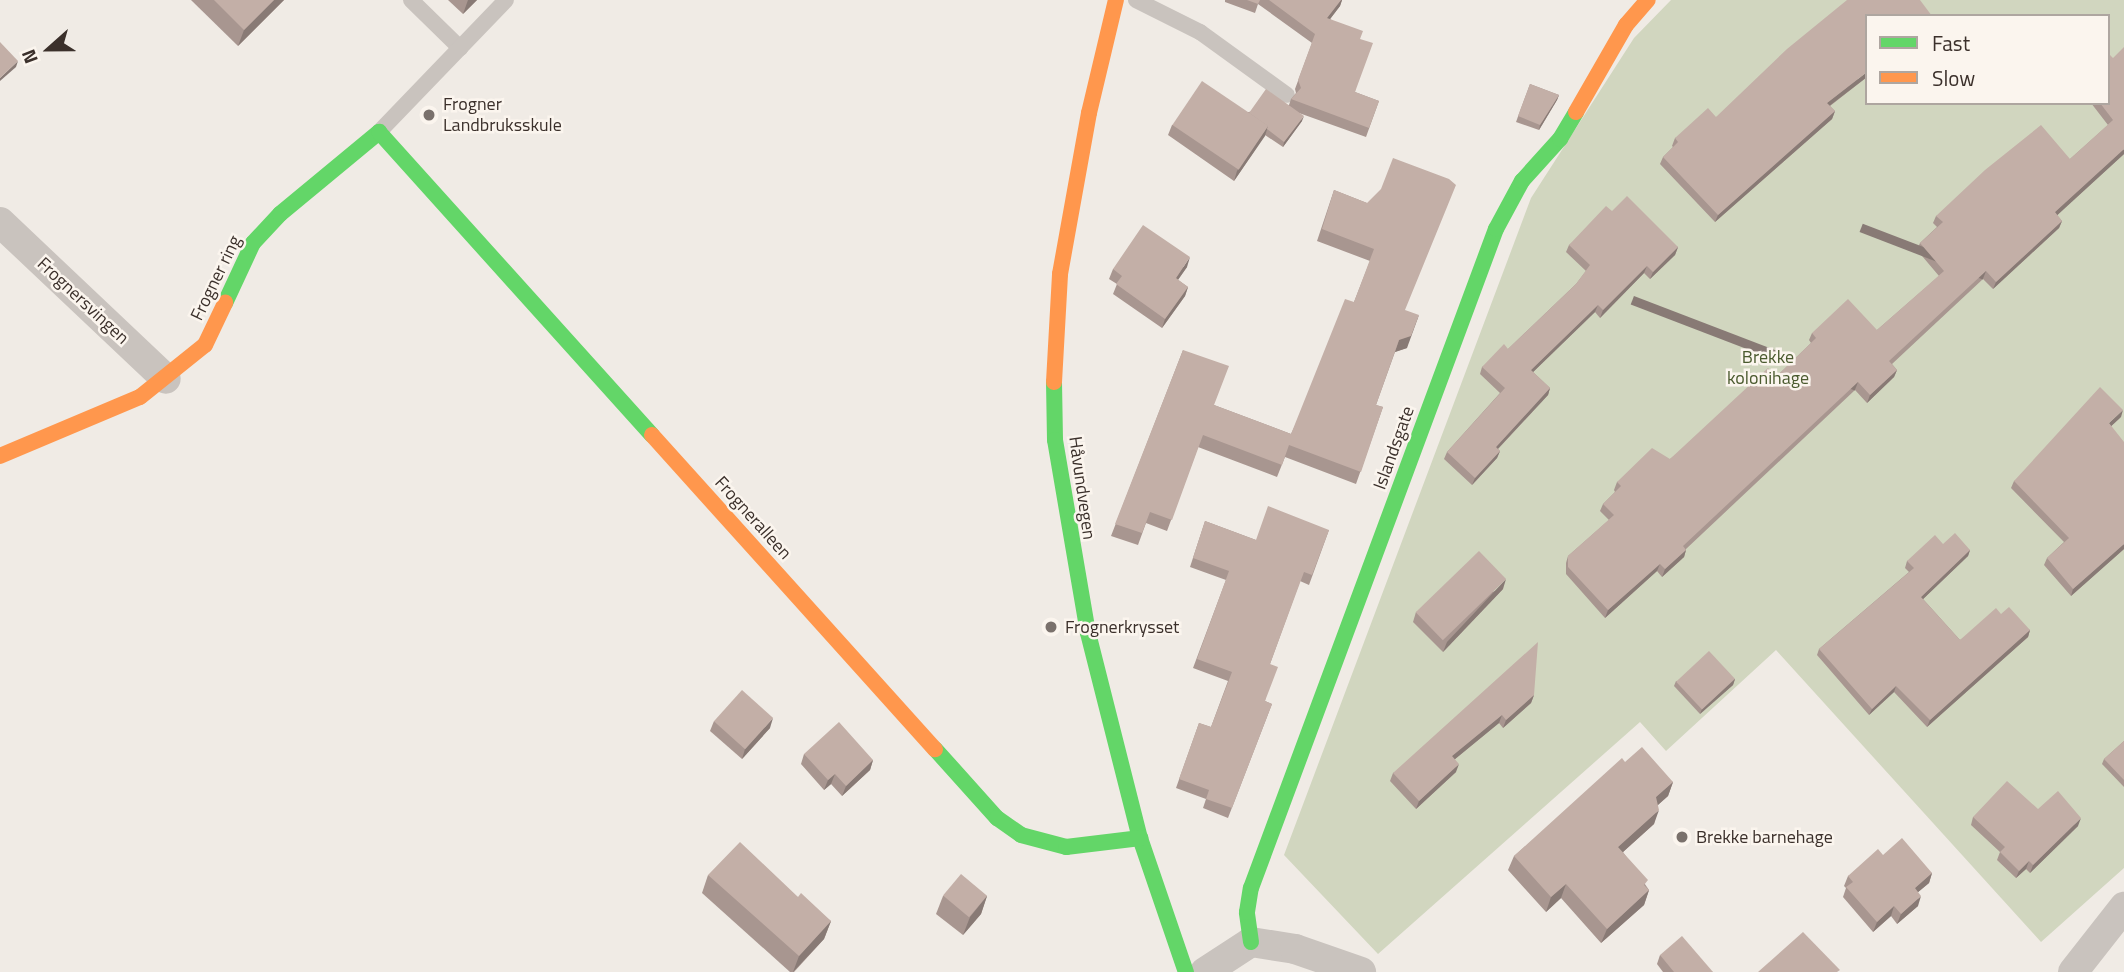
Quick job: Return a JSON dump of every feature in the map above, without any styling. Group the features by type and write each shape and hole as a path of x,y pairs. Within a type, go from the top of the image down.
{"street":[{"name":"Håvundvegen","path":"1116,0 1074,193 1060,274 1053,371 1055,440 1070,543 1140,838 1186,972"},
{"name":"Islandsgate","path":"1251,942 1247,912 1251,888 1496,229 1522,181 1560,139 1626,25 1648,0"},
{"name":"Frogneralleen","path":"379,132 997,818 1021,835 1066,847 1140,838"},
{"name":"Frogner ring","path":"0,456 139,397 166,380 205,345 253,243 280,214 379,132"},
{"name":"Frognersvingen","path":"0,222 166,380"},
{"path":"2073,972 2124,907"},
{"path":"1205,972 1251,942 1295,949 1361,972"}],"lane":[{"path":"411,0 460,48"},
{"path":"379,132 506,0"},
{"path":"1136,0 1200,32 1287,95"}],"green space":[{"name":"Brekke kolonihage","path":"1671,0 2124,0 2124,868 2041,942 1776,650 1666,751 1640,722 1378,954 1284,855 1531,198 1634,38"}],"building":[{"path":"214,0 274,0 244,30"},
{"path":"1269,0 1341,0 1327,18 1363,31 1360,39 1373,43 1355,92 1379,101 1369,128 1291,99 1301,88 1298,80 1315,34"},
{"path":"1847,0 1920,0 1930,14 1865,14 1865,74 1827,103 1835,111 1718,215 1663,157 1678,142 1675,138 1708,108 1716,117 1787,49"},
{"path":"0,42 18,61 0,78"},
{"path":"2124,47 2124,149 2055,212 2062,221 1996,282 1986,271 1889,361 1897,370 1870,395 1858,382 1683,546 1686,550 1665,569 1660,564 1608,610 1568,567 1568,556 1614,515 1603,504 1621,486 1617,482 1652,448 1670,459 1768,368 1776,377 1816,338 1812,333 1848,299 1877,330 1944,271 1920,243 1943,222 1936,216 1985,170 2041,125 2070,159 2113,120 2102,105 2110,105 2110,55 2113,58"},
{"path":"1202,81 1268,126 1239,170 1172,125"},
{"path":"1530,84 1559,95 1540,125 1518,116"},
{"path":"1266,89 1304,116 1284,142 1267,129 1268,126 1249,113"},
{"path":"1393,158 1449,179 1456,185 1405,310 1419,315 1411,336 1399,340 1376,405 1383,407 1361,472 1289,445 1282,465 1203,435 1172,520 1150,512 1142,533 1115,524 1183,350 1229,366 1214,405 1291,434 1345,299 1354,302 1374,249 1322,229 1334,190 1367,203 1381,189"},
{"path":"1627,196 1678,247 1653,272 1647,266 1603,310 1598,305 1531,370 1550,388 1496,447 1500,451 1475,478 1447,452 1505,388 1482,367 1504,344 1508,349 1576,284 1590,265 1569,245 1606,206 1612,211"},
{"path":"1143,225 1190,257 1176,278 1188,287 1165,319 1116,284 1122,276 1113,269"},
{"path":"2100,387 2123,410 2109,423 2124,442 2124,544 2073,589 2047,558 2069,538 2014,481"},
{"path":"1268,506 1329,530 1312,575 1304,572 1270,664 1278,667 1265,701 1272,704 1232,808 1206,799 1209,790 1179,779 1199,723 1211,727 1232,672 1197,659 1229,571 1193,558 1205,521 1256,540"},
{"path":"1955,533 1970,550 1921,597 1960,640 1996,608 2001,614 2009,607 2030,630 1930,720 1896,686 1872,709 1819,649 1914,568 1907,561 1935,535 1943,544"},
{"path":"1479,551 1506,579 1443,640 1416,612"},
{"path":"1538,642 1534,695 1506,720 1502,715 1452,756 1459,764 1419,801 1393,773"},
{"path":"1709,651 1735,679 1702,709 1676,682"},
{"path":"742,690 773,718 745,749 714,721"},
{"path":"839,722 873,760 846,786 835,774 828,780 804,754"},
{"path":"2124,741 2124,780 2104,759"},
{"path":"1642,747 1673,782 1656,797 1659,810 1618,847 1648,880 1644,885 1649,890 1607,929 1566,884 1551,897 1514,856 1622,758 1625,762"},
{"path":"2007,781 2038,809 2058,791 2081,818 2033,865 2029,861 2019,871 2000,852 2005,847 1973,817"},
{"path":"1902,838 1932,873 1915,888 1921,896 1901,914 1894,906 1877,922 1846,887 1853,882 1848,876 1878,849 1883,855"},
{"path":"740,842 798,897 801,893 831,921 799,956 708,875"},
{"path":"961,874 987,896 969,917 943,895"},
{"path":"1803,932 1840,970 1758,972"},
{"path":"1682,936 1713,972 1674,972 1660,955"}],"traffic: fast":[{"path":"1251,942 1247,912 1251,888 1496,229 1522,181 1560,139 1576,112"},
{"path":"225,303 253,243 280,214 379,132 652,435"},
{"path":"1054,382 1055,440 1088,633 1140,838 1186,972"},
{"path":"935,749 997,818 1021,835 1066,847 1140,838"}],"traffic: slow":[{"path":"1054,382 1060,274 1089,113 1116,0"},
{"path":"1576,112 1626,25 1648,0"},
{"path":"0,456 140,397 205,345 225,303"},
{"path":"652,435 935,749"}],"place":[{"name":"Frogner Landbruksskule","path":"429,115"},
{"name":"Frognerkrysset","path":"1051,627"},
{"name":"Brekke barnehage","path":"1682,837"}]}
